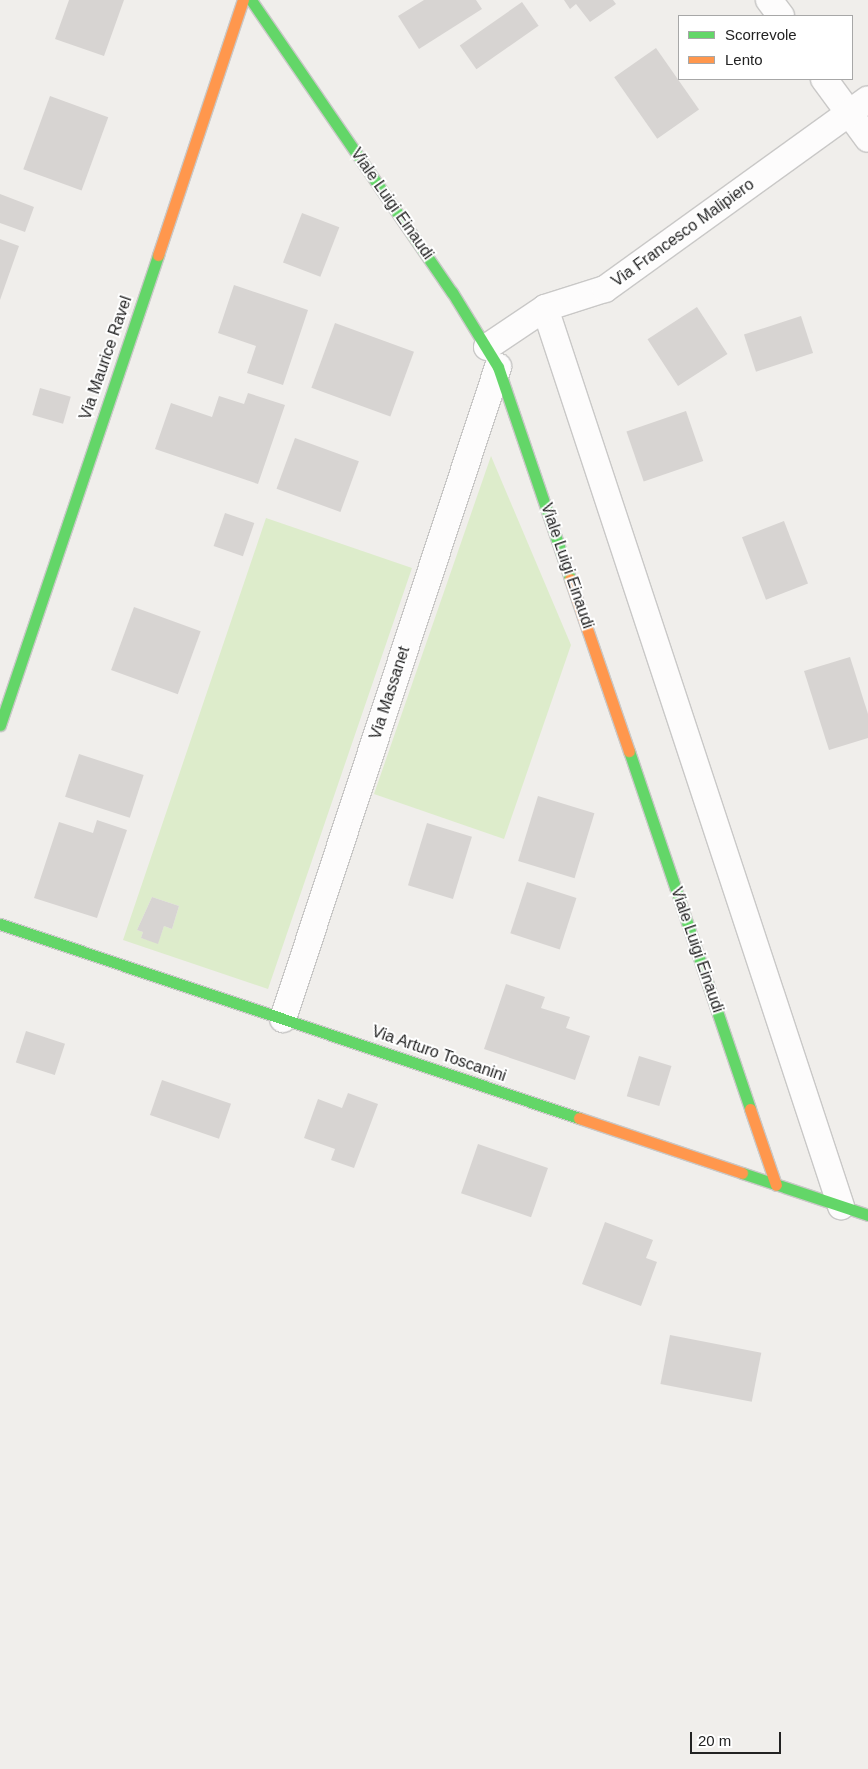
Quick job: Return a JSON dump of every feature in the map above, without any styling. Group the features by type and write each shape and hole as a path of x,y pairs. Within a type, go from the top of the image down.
{"street":[{"name":"Via Maurice Ravel","path":"0,725 243,0"},
{"name":"Viale Luigi Einaudi","path":"251,0 492,357 776,1185"},
{"path":"769,0 780,15"},
{"path":"825,80 858,106 868,139"},
{"name":"Via Francesco Malipiero","path":"492,357 546,308 605,289 858,106"},
{"path":"546,308 841,1206"},
{"name":"Via Massanet","path":"283,1019 492,357"},
{"name":"Via Arturo Toscanini","path":"0,924 868,1216"}],"green space":[{"path":"491,456 571,645 504,839 374,794"},
{"path":"266,518 412,568 268,989 123,940","holes":["152,897 179,906 172,929 164,926 158,943 141,938 143,932 137,930"]}],"building":[{"path":"69,0 124,0 104,56 55,39"},
{"path":"424,0 476,0 482,9 419,49 398,16"},
{"path":"564,0 613,0 616,4 590,22 576,4 570,9"},
{"path":"522,2 539,26 476,69 460,46"},
{"path":"656,48 699,109 657,139 614,77"},
{"path":"50,96 108,117 82,191 23,169"},
{"path":"0,194 34,207 25,232 0,223"},
{"path":"302,213 339,227 320,277 283,262"},
{"path":"0,239 19,246 0,300"},
{"path":"234,285 308,310 283,385 247,373 256,346 218,333"},
{"path":"697,307 727,354 678,386 648,339"},
{"path":"801,316 813,353 756,372 744,335"},
{"path":"335,323 414,352 390,417 311,388"},
{"path":"40,388 71,397 63,424 32,415"},
{"path":"248,393 285,405 258,484 155,449 171,403 212,417 219,396 244,404"},
{"path":"686,411 703,461 644,482 626,432"},
{"path":"295,438 359,461 340,512 277,489"},
{"path":"225,513 254,523 243,556 214,546"},
{"path":"784,521 808,584 766,600 742,537"},
{"path":"134,607 201,631 178,694 111,670"},
{"path":"850,657 868,714 868,738 829,750 804,671"},
{"path":"79,754 144,775 130,818 65,797"},
{"path":"538,796 594,813 575,878 518,861"},
{"path":"97,820 127,830 97,918 34,898 59,822 93,833"},
{"path":"427,823 472,837 453,899 408,885"},
{"path":"527,882 576,898 560,949 510,933"},
{"path":"152,897 179,906 172,929 164,926 158,944 141,938 143,932 137,930"},
{"path":"506,984 545,997 541,1008 570,1017 566,1028 590,1036 575,1080 484,1049"},
{"path":"26,1031 65,1044 55,1075 16,1062"},
{"path":"639,1056 672,1066 659,1106 627,1096"},
{"path":"162,1080 231,1104 219,1139 150,1115"},
{"path":"348,1093 378,1104 354,1168 331,1160 335,1149 304,1138 318,1099 342,1108"},
{"path":"478,1144 548,1168 531,1217 461,1193"},
{"path":"605,1222 653,1240 646,1258 657,1262 641,1306 582,1284"},
{"path":"670,1335 761,1353 752,1402 660,1384"}],"traffic: fast":[{"path":"251,0 452,292 498,367 570,579"},
{"path":"0,725 158,255"},
{"path":"629,751 750,1109"},
{"path":"0,924 579,1118"},
{"path":"742,1173 868,1215"}],"traffic: slow":[{"path":"158,255 243,0"},
{"path":"570,579 629,751"},
{"path":"750,1109 776,1185"},
{"path":"579,1118 742,1173"}]}
